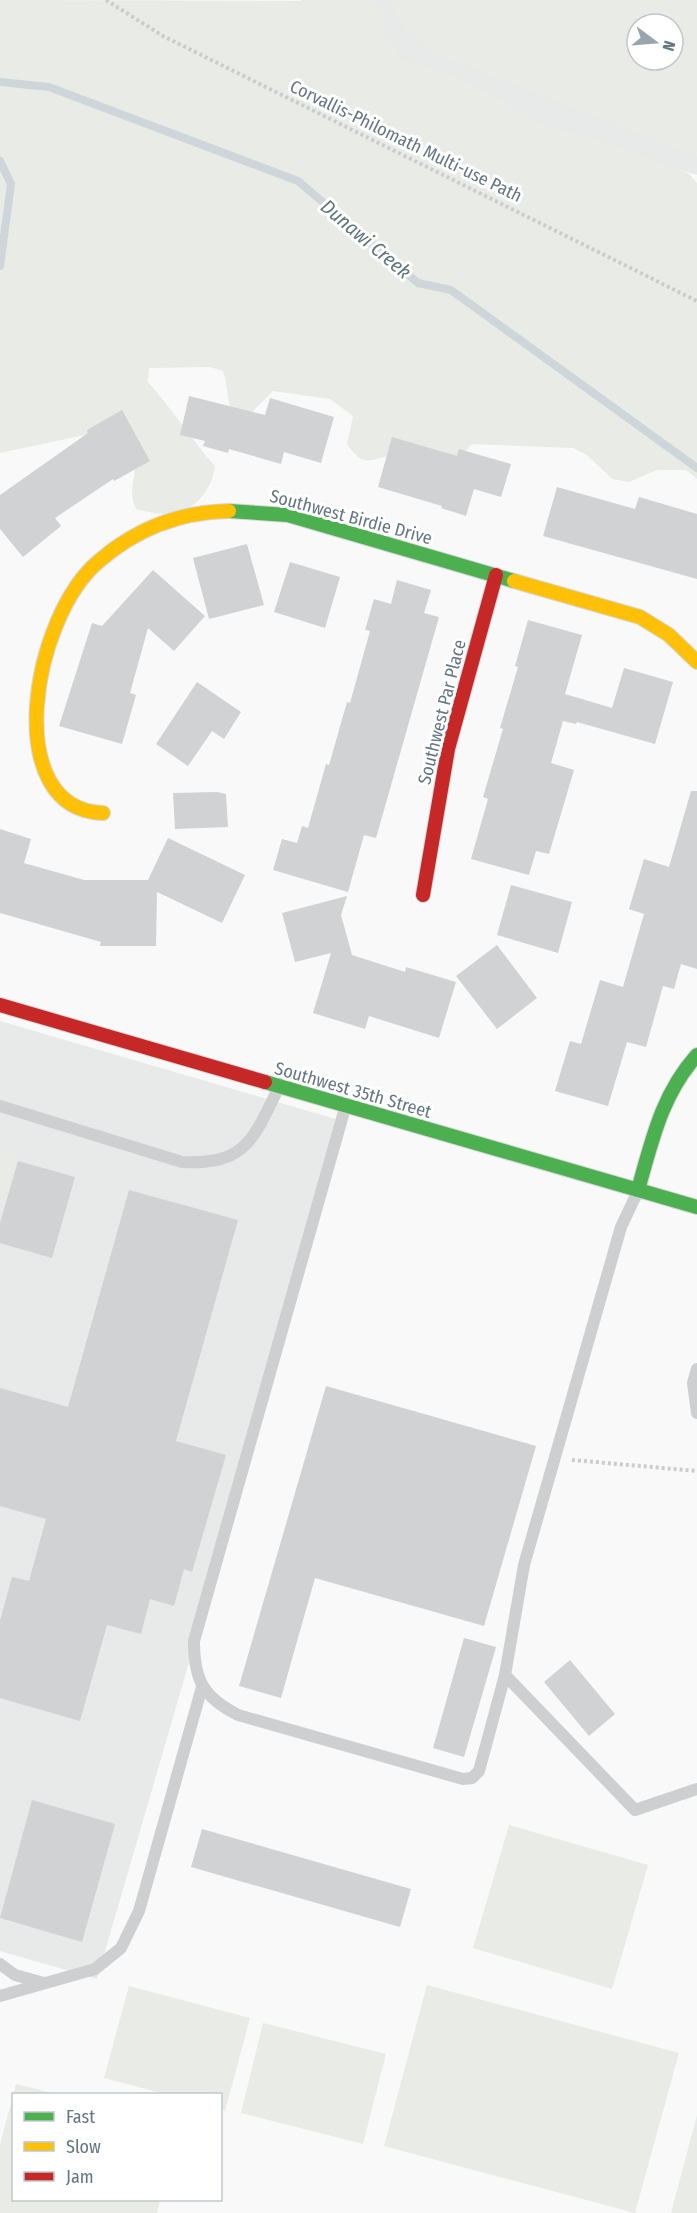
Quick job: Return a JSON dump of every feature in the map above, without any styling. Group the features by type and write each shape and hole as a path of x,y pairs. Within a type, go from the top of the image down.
{"street":[{"name":"Southwest Birdie Drive","path":"26,689 40,644 58,607 75,585 125,541 175,518 218,510 260,510 288,515 640,617 669,635 697,662"},
{"name":"Southwest Par Place","path":"423,895 448,749 496,574"},
{"path":"49,801 63,809 88,814 104,813"},
{"name":"Southwest 35th Street","path":"0,1005 697,1207"},
{"path":"638,1190 663,1100 680,1072 697,1055"}],"lane":[{"path":"0,1106 182,1162 208,1163 233,1155 253,1139 279,1087"},
{"path":"345,1106 194,1641 194,1665 202,1687 217,1705 238,1716 463,1779 472,1778 479,1771 505,1675 524,1565 621,1227 638,1190"},
{"path":"697,1369 693,1383 697,1413"},
{"path":"505,1675 635,1810 697,1789"},
{"path":"0,1996 95,1969 121,1948 139,1911 202,1687"},
{"path":"0,1964 15,1975 45,1983"}],"path":[{"name":"Corvallis-Philomath Multi-use Path","path":"106,0 162,36 697,301"},
{"path":"554,1456 576,1462 697,1471"}],"shaded area":[{"path":"0,0 369,1 383,8 385,37 402,60 432,68 474,85 540,123 615,145 688,173 697,183 697,479 686,470 657,470 629,482 612,479 587,455 573,448 472,444 462,455 438,469 402,455 365,460 359,458 347,444 353,416 330,399 273,391 249,415 235,416 230,405 223,371 210,367 149,368 148,382 215,466 205,492 199,500 184,511 161,514 136,509 132,492 135,464 85,435 0,453"},
{"path":"301,0 697,0 697,175 405,85"},
{"path":"387,0 697,0 697,157 439,55 408,33"},
{"path":"0,1021 346,1122 97,1979 0,1951"},
{"path":"0,1149 19,1154 0,1216"},
{"path":"509,1825 648,1865 612,1989 473,1948"},
{"path":"427,1985 679,2053 635,2213 384,2146"},
{"path":"129,1986 250,2018 225,2111 222,2110 222,2093 161,2093 104,2078"},
{"path":"263,2023 386,2054 363,2144 241,2113"},
{"path":"16,2084 52,2093 14,2093"},
{"path":"12,2099 12,2201 160,2201 157,2213 0,2213 0,2145"},
{"path":"697,2115 697,2213 671,2213"}],"building":[{"path":"189,396 265,415 270,398 334,417 321,463 284,452 281,464 229,449 228,453 203,446 205,441 180,435"},
{"path":"122,410 150,461 114,481 113,479 55,518 61,526 23,557 0,529 0,495 88,433 87,430"},
{"path":"392,437 457,456 459,449 511,464 501,497 474,489 466,516 441,508 442,506 378,487"},
{"path":"557,487 635,509 639,497 697,514 697,579 543,536"},
{"path":"247,544 264,605 209,619 193,558"},
{"path":"290,562 340,577 325,628 274,612"},
{"path":"153,570 205,616 174,651 148,628 130,693 136,695 122,744 59,726 92,623 102,626"},
{"path":"397,580 431,590 424,613 439,617 376,838 364,835 348,892 273,870 282,839 297,843 302,826 308,828 326,764 329,765 347,702 350,703 370,631 365,630 374,599 391,604"},
{"path":"528,620 582,635 565,694 612,708 624,668 673,682 655,744 577,722 576,724 563,721 551,763 574,770 549,854 536,851 529,875 471,859 488,799 483,797 503,729 500,728 518,667 515,666"},
{"path":"197,682 241,712 224,739 212,731 188,766 156,744"},
{"path":"691,791 697,791 697,969 681,964 674,989 663,986 646,1047 627,1042 608,1106 555,1091 570,1041 581,1044 600,980 623,987 644,914 629,909 644,859 669,867"},
{"path":"217,792 226,794 228,827 175,829 173,793"},
{"path":"0,829 31,839 24,863 84,880 148,880 168,838 245,875 222,923 157,892 156,946 100,946 101,942 0,913"},
{"path":"511,885 572,902 558,953 497,935"},
{"path":"347,896 341,915 352,955 405,972 406,967 456,982 439,1038 369,1016 365,1029 313,1013 331,953 295,962 282,913"},
{"path":"497,945 537,998 497,1029 456,976"},
{"path":"18,1161 75,1177 52,1258 0,1243 0,1223"},
{"path":"129,1190 238,1220 176,1441 226,1455 192,1572 184,1569 174,1606 150,1599 141,1634 107,1625 80,1721 0,1698 0,1621 12,1577 29,1581 46,1519 0,1506 0,1388 68,1407"},
{"path":"326,1386 536,1446 484,1626 315,1578 281,1698 239,1686"},
{"path":"464,1638 496,1647 464,1757 433,1748"},
{"path":"570,1660 615,1714 589,1736 544,1682"},
{"path":"32,1800 115,1824 82,1942 0,1918"},
{"path":"202,1829 411,1889 400,1927 191,1867"}],"waterway":[{"name":"Dunawi Creek","path":"0,82 49,87 298,181 418,283 451,290 697,468"},
{"name":"Dunawi Creek","path":"0,161 11,184 0,266"}],"traffic: fast":[{"path":"229,511 288,515 514,581"},
{"path":"638,1190 660,1118 675,1086 697,1055"},
{"path":"265,1082 697,1207"}],"traffic: slow":[{"path":"103,813 70,804 49,780 39,747 37,707 43,665 56,624 75,588 99,561 128,540 143,531 176,519 229,511"},
{"path":"514,581 640,617 669,635 697,662"}],"traffic: jam":[{"path":"423,895 448,749 496,575"},
{"path":"0,1005 265,1082"}]}
